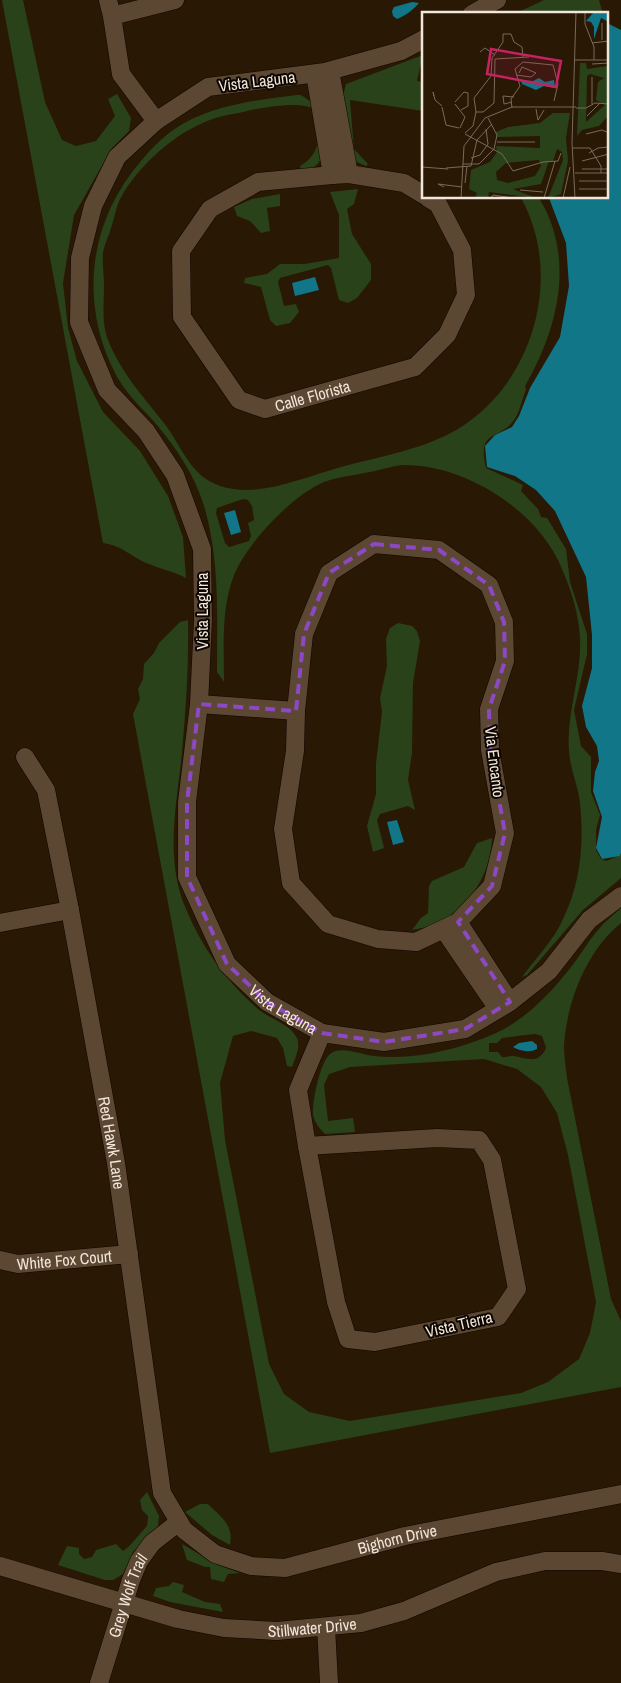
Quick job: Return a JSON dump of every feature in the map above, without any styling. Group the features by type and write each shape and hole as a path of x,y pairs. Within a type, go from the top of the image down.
{"street":[{"path":"156,121 121,74 110,8 175,0"},
{"path":"476,12 497,0"},
{"name":"Vista Laguna","path":"422,40 402,51 322,72 208,87 156,121 117,157 93,206 80,258 79,322 107,390 146,431 175,475 202,549 203,620 199,704 187,802 187,877 227,964 267,1002 322,1033 384,1042 465,1029 504,1005 549,971 589,920 621,896"},
{"path":"322,72 340,174"},
{"name":"Calle Florista","path":"422,194 404,183 340,174 258,182 210,209 180,251 182,317 239,400 265,409 415,367 447,335 466,295 462,250 438,204 430,199"},
{"name":"Via Encanto","path":"374,544 439,550 489,586 504,622 505,661 490,708 490,750 505,833 492,886 451,926 416,942 378,939 328,924 291,883 283,829 295,751 296,711 304,634 328,574 374,544"},
{"path":"199,704 296,711"},
{"name":"Red Hawk Lane","path":"25,757 46,790 116,1163 162,1493 181,1526"},
{"path":"0,923 70,910"},
{"path":"451,926 504,1005"},
{"name":"Vista Tierra","path":"307,1146 437,1138 478,1140 492,1160 517,1288 498,1317 375,1342 348,1339 336,1302 307,1146 298,1090 322,1033"},
{"name":"White Fox Court","path":"0,1260 18,1264 129,1254"},
{"name":"Bighorn Drive","path":"181,1526 215,1554 251,1566 285,1568 423,1532 621,1494"},
{"name":"Grey Wolf Trail","path":"99,1683 139,1561 152,1543 181,1526"},
{"name":"Stillwater Drive","path":"0,1566 124,1604 224,1628 277,1631 361,1622 404,1611 496,1572 545,1560 602,1560 621,1564"},
{"path":"326,1627 329,1683"}],"highlighted area":[{"path":"374,544 439,550 489,585 504,622 505,661 489,709 490,750 505,833 492,886 458,922 510,1002 465,1029 384,1042 322,1033 267,1002 227,964 187,877 187,802 199,704 296,711 304,634 329,573"}],"green space":[{"path":"2,0 23,0 45,102 62,140 76,146 96,141 115,116 108,99 117,94 131,118 129,131 112,148 74,215 63,283 68,328 77,361 103,412 140,451 168,496 183,537 186,578 154,566 117,547 103,543"},
{"path":"544,0 599,0 602,12 518,12"},
{"path":"422,55 417,81 422,82 422,111 350,100 354,149 368,164 366,166 352,160 343,96 346,84"},
{"path":"296,95 301,95 310,101 313,99 323,151 318,163 301,171 300,166 313,154 318,141 314,109 301,105 284,105 219,117 205,122 165,146 142,168 120,200 103,253 106,334 123,370 169,430 193,467 206,479 222,486 238,490 273,487 386,456 444,436 458,429 484,409 506,384 523,356 534,325 540,293 540,260 534,228 521,199 539,199 550,221 557,245 560,269 554,317 537,364 525,386 526,390 516,417 508,427 487,441 484,447 484,455 486,468 523,485 521,491 538,509 541,517 547,518 566,549 570,582 587,634 587,654 574,710 581,746 591,757 591,792 600,815 596,830 596,850 601,859 606,861 621,855 621,878 583,910 527,975 522,977 550,942 563,919 574,891 581,848 580,803 572,771 569,737 579,666 580,638 574,602 562,569 551,548 536,528 518,510 474,482 451,473 427,467 403,465 340,477 324,482 298,498 284,510 258,537 239,565 229,590 225,616 224,682 217,672 217,588 213,547 204,506 185,463 157,425 117,377 102,342 93,288 95,260 110,208 124,184 156,144 173,130 199,116 226,107","holes":["243,499 248,500 252,506 254,520 248,523 251,536 249,541 229,547 225,543 216,513 217,508"]},
{"path":"358,189 354,204 347,209 352,234 371,264 371,280 357,298 348,303 339,300 331,268 328,265 280,278 278,282 284,306 296,304 299,312 290,323 276,326 270,320 261,287 244,283 245,278 267,274 280,264 305,264 339,258 339,215 330,192"},
{"path":"280,194 280,206 267,208 270,231 261,233 250,221 237,216 234,207 252,199"},
{"path":"188,620 186,702 174,831 175,870 179,890 192,923 207,950 225,975 258,1009 290,1029 298,1041 292,1067 287,1066 283,1048 277,1038 251,1031 233,1036 220,1083 225,1140 269,1364 284,1394 309,1412 350,1421 521,1393 548,1382 579,1359 590,1333 596,1302 568,1155 557,1113 541,1087 517,1069 484,1059 350,1067 329,1074 324,1085 328,1121 353,1118 355,1132 325,1134 315,1121 313,1109 317,1083 323,1065 326,1058 335,1051 345,1050 389,1057 421,1055 452,1049 482,1039 506,1028 535,1007 552,990 604,923 621,908 621,923 598,948 580,979 569,1013 564,1047 567,1078 611,1299 621,1321 621,1387 270,1453 133,714 140,699 138,689 143,679 144,664 154,653 159,643 180,622","holes":["535,1034 542,1036 546,1048 540,1056 533,1059 512,1056 502,1057 498,1052 489,1052 489,1043 497,1043 502,1038"]},
{"path":"398,623 412,626 417,631 420,641 413,683 412,753 408,780 415,810 408,806 380,814 377,820 384,848 373,852 367,826 376,794 376,763 382,712 380,698 387,666 386,639 390,628"},
{"path":"492,838 488,864 477,888 469,898 460,908 438,923 412,930 421,918 428,913 429,886 432,881 464,867 477,843"},
{"path":"147,1492 159,1516 158,1526 133,1552 123,1574 113,1580 105,1580 58,1565 67,1546 79,1548 79,1554 84,1559 92,1557 96,1550 116,1544 123,1551 126,1549 147,1526 148,1516 142,1510 140,1500"},
{"path":"200,1504 208,1504 222,1517 230,1532 230,1545 212,1535 185,1512"},
{"path":"182,1544 218,1565 240,1573 228,1574 224,1582 211,1579 210,1567 187,1560"},
{"path":"173,1582 184,1585 182,1592 205,1602 220,1604 223,1612 170,1602 153,1596 156,1588 169,1586"}],"water":[{"path":"412,2 419,3 400,18 397,19 393,16 392,11 394,7"},
{"path":"608,24 621,30 621,853 620,856 602,859 596,848 602,817 593,791 595,772 599,761 597,746 586,727 582,706 592,668 592,635 586,577 555,511 536,490 515,476 487,467 485,446 495,435 512,427 519,416 530,388 560,337 569,286 566,243 549,199 608,199"},
{"path":"315,277 319,290 295,296 292,283"},
{"path":"235,510 241,532 231,535 224,513"},
{"path":"397,820 404,842 393,845 387,822"},
{"path":"532,1041 537,1045 537,1049 525,1051 513,1047 519,1043"}]}
